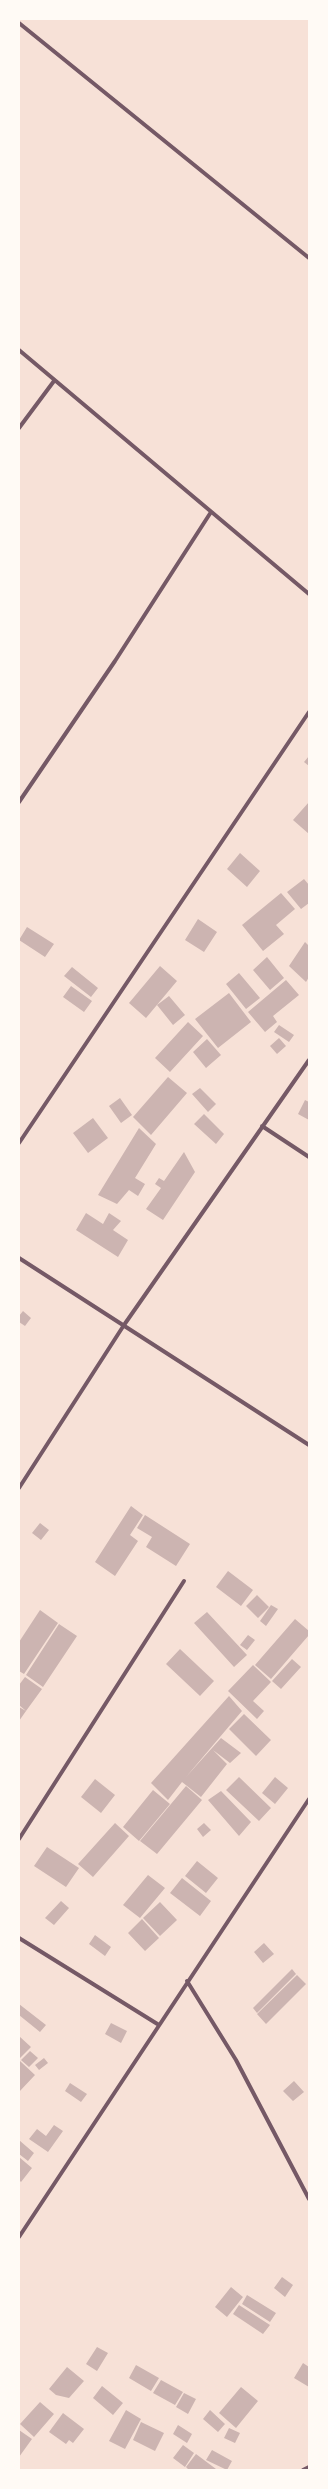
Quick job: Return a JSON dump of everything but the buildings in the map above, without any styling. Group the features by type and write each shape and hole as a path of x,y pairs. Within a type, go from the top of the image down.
{"street":[{"path":"19,23 309,258"},
{"path":"19,350 308,592"},
{"path":"19,428 54,380"},
{"path":"19,802 116,661 211,512"},
{"path":"19,1143 309,712"},
{"path":"19,1488 124,1325 309,1060"},
{"path":"262,1126 309,1157"},
{"path":"19,1258 309,1445"},
{"path":"19,1838 184,1580"},
{"path":"19,2236 160,2026 187,1981 309,1799"},
{"path":"19,1938 160,2026"},
{"path":"187,1981 236,2060 309,2197"},
{"path":"303,2470 309,2467"}]}
